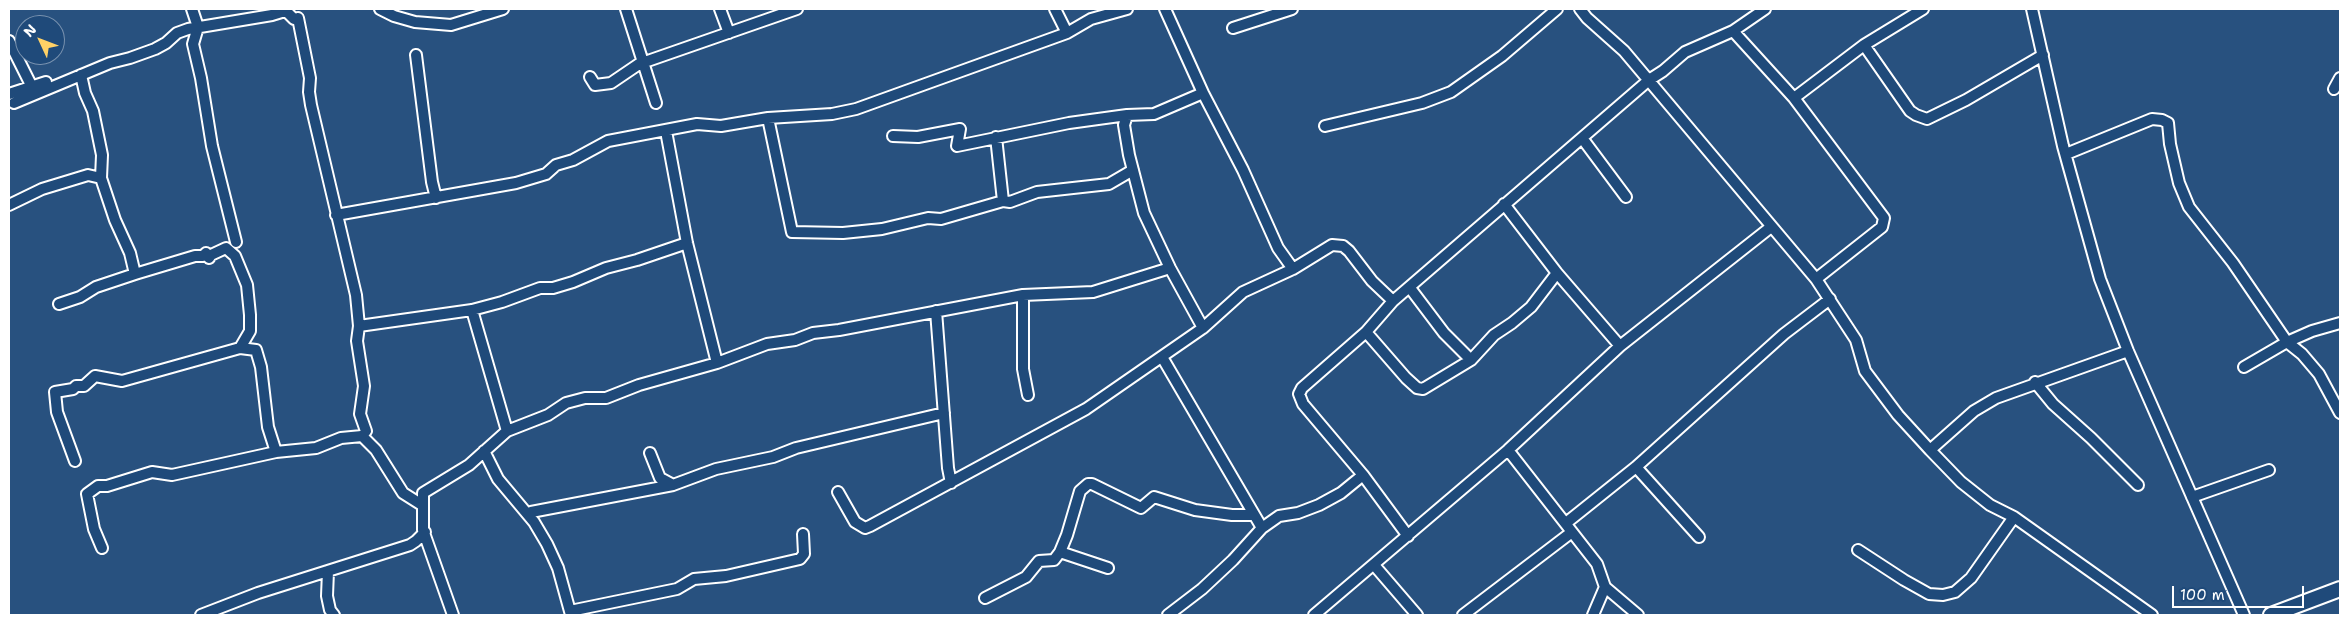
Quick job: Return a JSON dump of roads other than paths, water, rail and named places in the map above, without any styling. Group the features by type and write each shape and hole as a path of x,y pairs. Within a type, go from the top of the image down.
{"street":[{"path":"192,9 198,27 192,44 201,78 212,146 236,242"},
{"path":"380,9 394,16 415,22 451,24 503,9"},
{"path":"626,9 656,102"},
{"path":"720,9 729,33"},
{"path":"590,77 595,85 611,83 639,64 797,9"},
{"path":"1055,9 1067,33"},
{"path":"336,215 516,183 546,174 556,164 572,160 608,141 697,124 720,126 768,118 832,114 856,109 1067,33 1091,19 1127,9"},
{"path":"1165,9 1203,93 1243,170 1278,248 1293,269"},
{"path":"1233,28 1292,9"},
{"path":"1325,126 1422,103 1451,92 1502,56 1557,9"},
{"path":"1580,9 1587,18 1624,51 1816,280 1856,340 1865,371 1898,415 1930,450 1961,482 1982,499 2014,517 2152,615"},
{"path":"1408,536 1364,475 1303,404 1299,394 1302,388 1366,332 1393,301 1649,80 1664,71 1686,52 1733,31 1765,9"},
{"path":"1794,98 1864,45 1923,9"},
{"path":"2032,9 2066,154 2100,279 2128,350 2244,615"},
{"path":"11,98 155,49 166,43 177,33 198,27 272,16 284,10 294,19 298,18 310,78 309,92 311,105 356,295 359,326 357,341 364,386 360,414 366,430 362,436"},
{"path":"1733,31 1794,98 1884,218 1882,227 1816,280"},
{"path":"9,41 32,87"},
{"path":"1864,45 1910,110 1916,116 1927,119 1966,100 2043,55"},
{"path":"416,55 432,182 436,198"},
{"path":"11,98 32,87 79,74"},
{"path":"79,74 93,111 102,155 101,178 115,220 130,253 134,274"},
{"path":"2334,89 2340,78"},
{"path":"893,136 918,137 960,129 957,146 996,137 1127,115 1154,114 1203,93"},
{"path":"1127,115 1124,125 1144,213 1170,268 1203,328"},
{"path":"768,118 792,232 843,233 882,229 928,218 941,219 1003,201 1010,202 1037,192 1109,184 1133,170"},
{"path":"2066,154 2152,119 2168,123 2170,144 2179,183 2189,207 2233,263 2287,342 2302,354 2319,374 2340,413"},
{"path":"666,131 687,243 717,363"},
{"path":"996,137 1003,201"},
{"path":"1582,138 1626,197"},
{"path":"9,205 42,189 88,175 101,178"},
{"path":"1504,204 1556,273 1620,346"},
{"path":"1314,615 1508,450 1620,346 1771,227"},
{"path":"359,326 472,310 502,302 540,288 553,288 573,282 606,268 687,243"},
{"path":"838,492 850,516 859,526 865,528 1086,409 1203,328 1243,292 1293,269 1332,245 1343,246 1372,281 1393,301"},
{"path":"134,274 194,256 204,256 206,253 209,258 211,255 226,248 235,256 247,285 250,331 240,348"},
{"path":"453,615 424,532 422,520 423,493 470,465 507,431 548,414 566,403 585,398 606,398 639,385 717,363 767,344 795,340 814,333 840,330 1023,295 1093,292 1170,268"},
{"path":"59,304 80,298 96,287 138,273 134,274"},
{"path":"1366,332 1406,378 1419,389 1438,381 1471,360 1494,335 1512,323 1530,307 1556,273"},
{"path":"1410,288 1444,333 1471,360"},
{"path":"1023,295 1024,369 1028,395"},
{"path":"1566,523 1636,467 1784,334 1830,299"},
{"path":"472,310 507,431"},
{"path":"936,311 951,483"},
{"path":"2244,367 2287,342 2312,331 2340,323"},
{"path":"75,460 57,412 55,392 73,389 76,386 84,386 95,376 122,380 240,348 256,350 261,367 266,420 276,452"},
{"path":"1930,450 1974,411 1996,398 2128,350"},
{"path":"1162,357 1262,528"},
{"path":"2036,382 2053,404 2091,438 2138,485"},
{"path":"531,512 673,486 716,469 765,459 796,448 944,413"},
{"path":"102,548 94,529 87,494 98,486 108,486 152,472 172,475 276,452 316,448 341,438 362,436"},
{"path":"362,436 376,450 403,492 422,505"},
{"path":"1508,450 1597,564 1605,587 1638,615"},
{"path":"484,452 498,479 534,522 547,544 558,568 570,613 677,589 694,579 726,576 800,559 804,554 803,534"},
{"path":"650,453 660,478 673,486"},
{"path":"1636,467 1699,537"},
{"path":"2192,497 2269,470"},
{"path":"1168,615 1202,589 1233,560 1262,528 1279,516 1319,505 1341,493 1364,475"},
{"path":"986,598 1026,577 1039,561 1054,560 1060,552 1080,491 1088,484 1123,497 1141,508 1154,497 1195,510 1232,515 1254,515"},
{"path":"1858,550 1929,594 1943,595 1955,592 1971,578 2014,517"},
{"path":"1396,518 1417,528"},
{"path":"201,615 258,593 410,545 416,542 424,532"},
{"path":"1463,615 1481,599 1550,551 1572,532"},
{"path":"1060,552 1108,568"},
{"path":"1374,565 1417,615"},
{"path":"328,571 327,596 330,610 334,615"},
{"path":"1593,615 1605,587"},
{"path":"2271,615 2340,589"}]}
